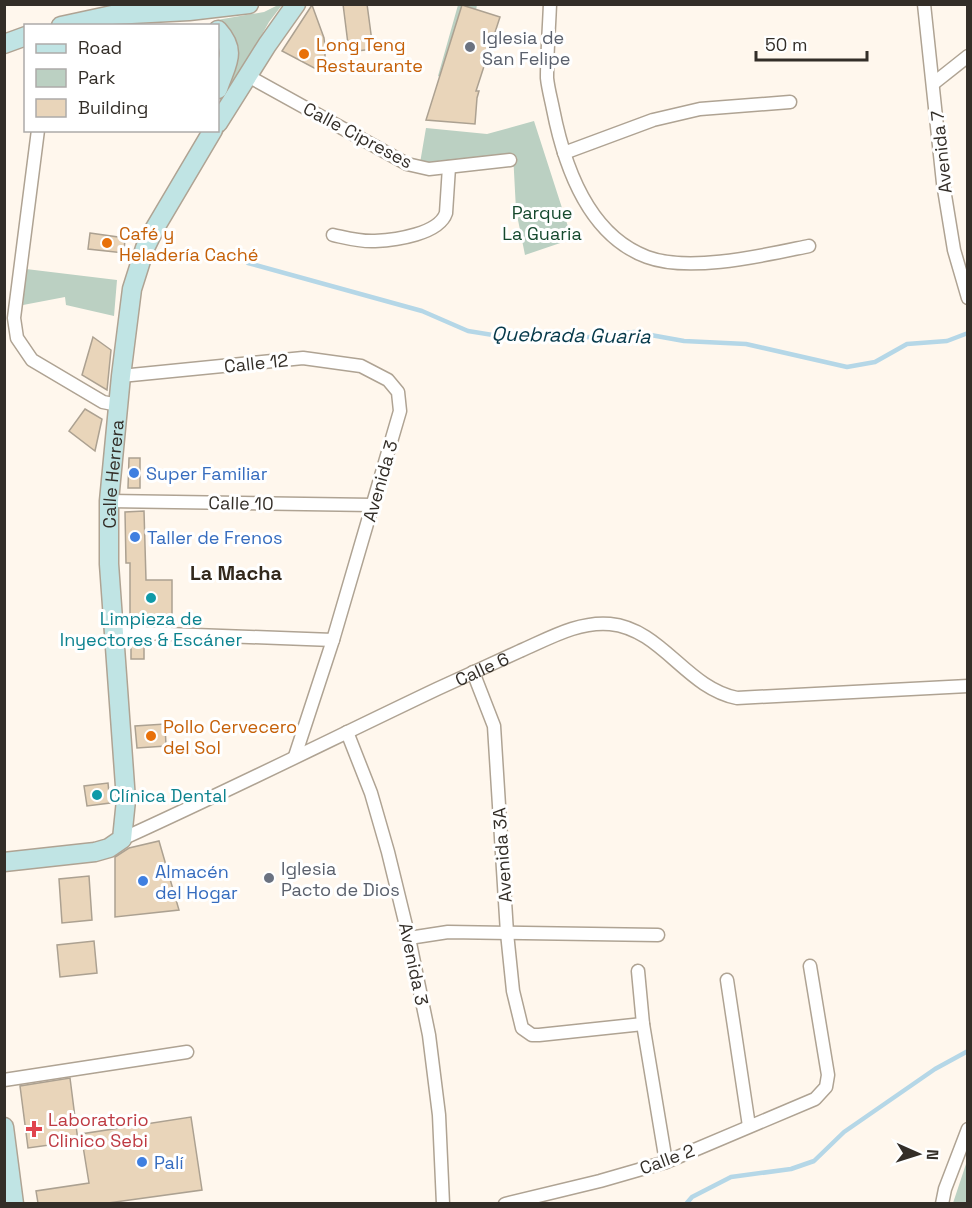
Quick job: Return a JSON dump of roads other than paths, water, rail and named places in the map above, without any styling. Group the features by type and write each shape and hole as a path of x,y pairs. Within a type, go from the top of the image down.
{"street":[{"path":"70,24 112,15 189,12 249,4"},
{"path":"219,121 296,4"},
{"path":"550,4 548,80 559,137 582,196 594,215 609,232 628,247 648,257 693,263 749,258 809,246"},
{"name":"Avenida 7","path":"924,4 943,183 954,250 966,295"},
{"path":"189,12 209,24"},
{"path":"219,31 227,40 230,54 219,86"},
{"path":"4,44 24,37"},
{"path":"934,83 968,56"},
{"name":"Calle Cipreses","path":"248,76 407,164 429,169 510,160"},
{"path":"564,153 662,118 700,109 790,102"},
{"path":"38,132 14,318 17,338 32,360 103,402 118,405"},
{"path":"193,162 202,132"},
{"name":"Calle Herrera","path":"122,839 126,800 109,564 109,501 132,289 145,248 212,132"},
{"path":"333,235 375,241 406,237 436,227 446,213 449,167"},
{"path":"954,250 968,246"},
{"name":"Calle 12","path":"121,376 303,358 361,366 388,380"},
{"name":"Avenida 3","path":"295,756 333,640 400,411 398,392 388,380"},
{"name":"Calle 10","path":"109,501 373,505"},
{"name":"Calle 6","path":"4,862 95,852 109,848 122,839 223,793 295,756 473,672 570,630 601,623 619,625 638,632 650,639 705,686 720,694 736,698 968,686"},
{"path":"114,632 333,640"},
{"name":"Avenida 3A","path":"473,672 494,726 507,933 513,991 522,1028 532,1035 644,1024"},
{"name":"Avenida 3","path":"347,732 371,793 409,938 429,1035 439,1114 443,1203"},
{"path":"409,938 448,932 658,935"},
{"name":"Calle 2","path":"505,1203 600,1181 666,1162 822,1094 828,1075 810,966"},
{"path":"638,971 666,1162"},
{"path":"727,980 749,1126"},
{"path":"4,1080 187,1052"},
{"path":"4,1127 14,1203"},
{"path":"942,1203 945,1189 968,1129"}],"waterway":[{"name":"Quebrada Guaria","path":"248,263 422,311 468,331 511,338 580,338 634,332 684,341 746,344 847,367 875,362 907,344 947,341 968,333"},
{"path":"686,1204 692,1197 731,1177 791,1169 814,1161 844,1132 935,1069 968,1051"}],"place":[{"name":"Iglesia de San Felipe","path":"470,47"},
{"name":"Long Teng Restaurante","path":"304,54"},
{"name":"Café y Heladería Caché","path":"107,243"},
{"name":"Super Familiar","path":"134,473"},
{"name":"Taller de Frenos","path":"135,537"},
{"name":"Limpieza de Inyectores & Escáner","path":"151,598"},
{"name":"Pollo Cervecero del Sol","path":"151,736"},
{"name":"Clínica Dental","path":"97,795"},
{"name":"Iglesia Pacto de Dios","path":"269,878"},
{"name":"Almacén del Hogar","path":"143,881"},
{"name":"Laboratorio Clinico Sebi","path":"34,1129"},
{"name":"Palí","path":"142,1162"}],"district":[{"name":"La Macha","path":"236,573"}],"park label":[{"name":"Parque La Guaria","path":"542,222"}]}
